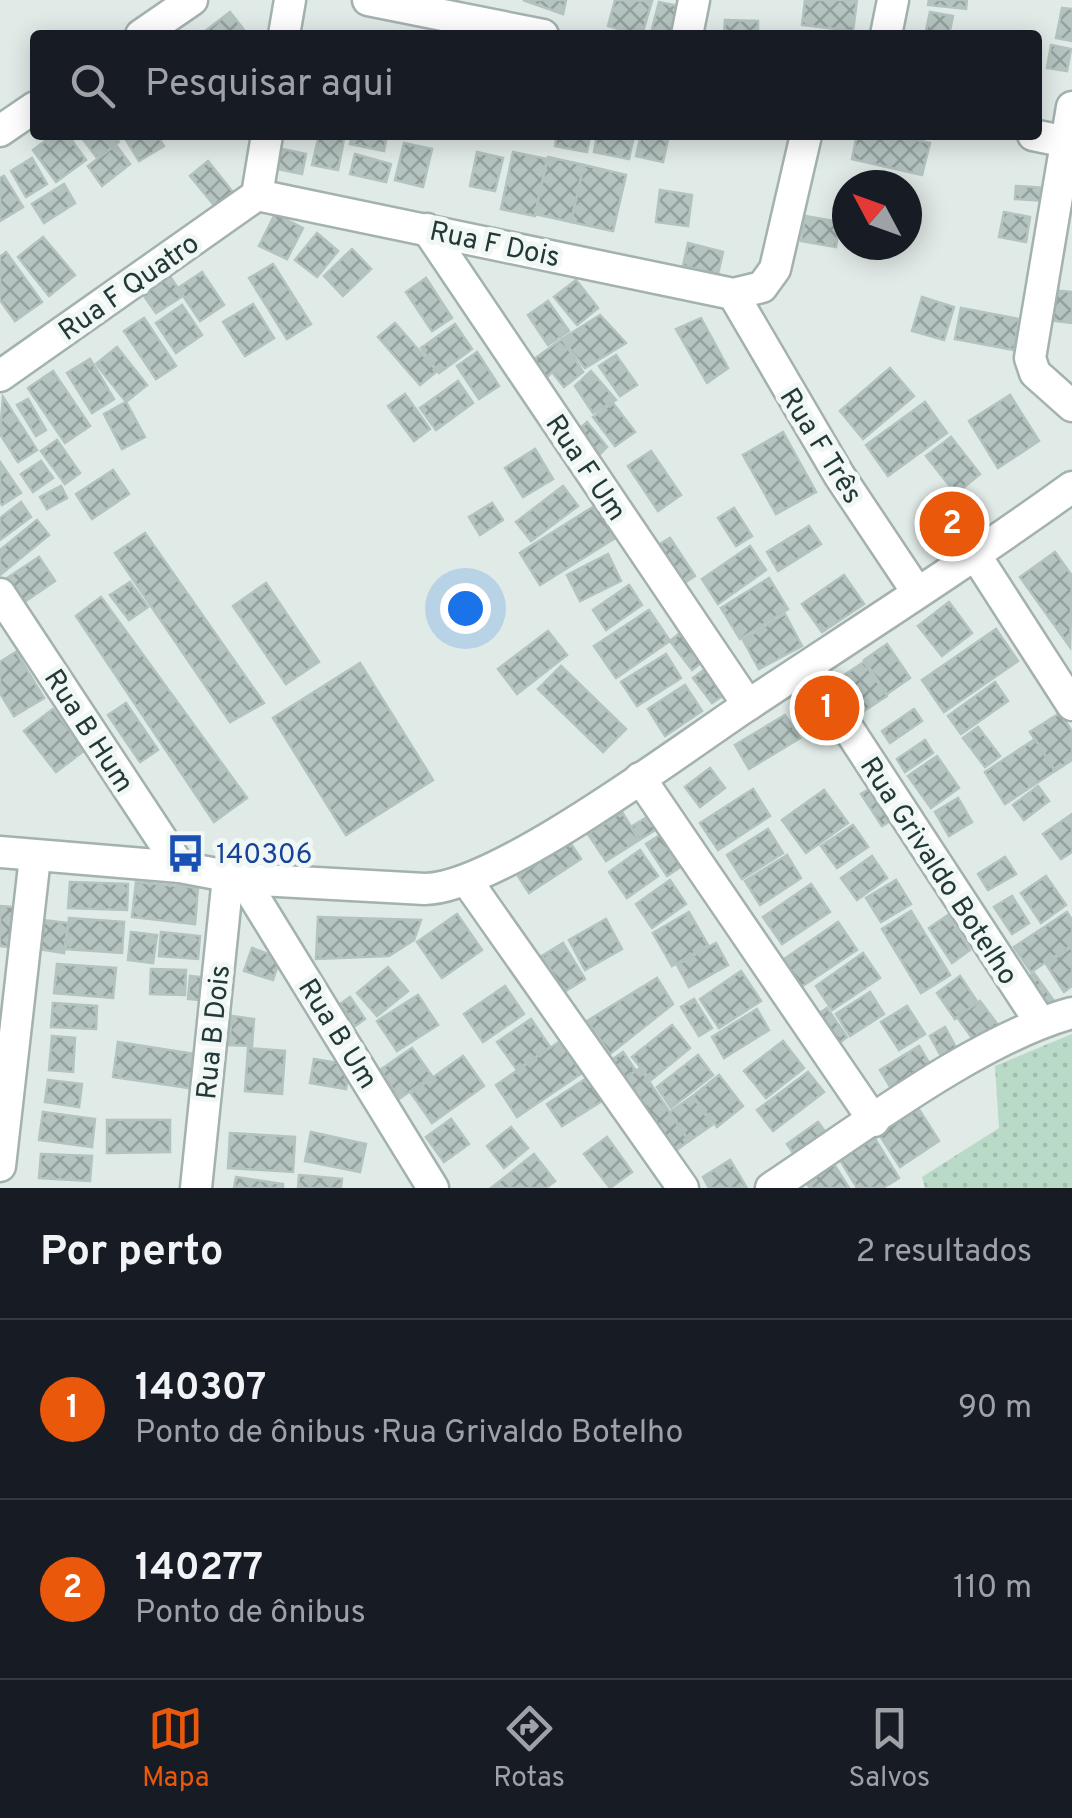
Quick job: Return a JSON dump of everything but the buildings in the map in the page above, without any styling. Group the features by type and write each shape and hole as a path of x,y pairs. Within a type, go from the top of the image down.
{"street":[{"path":"148,30 192,0"},
{"path":"285,30 290,0"},
{"path":"368,0 488,12 531,30"},
{"path":"688,30 694,0"},
{"path":"887,30 892,0"},
{"path":"1072,107 1030,358 1034,374 1072,406"},
{"path":"0,131 30,110"},
{"path":"1042,137 1068,142"},
{"path":"256,195 266,140"},
{"path":"733,294 762,287 775,269 805,140"},
{"name":"Rua F Dois","path":"256,195 733,294"},
{"name":"Rua F Quatro","path":"0,376 256,195"},
{"name":"Rua F Um","path":"427,228 748,705"},
{"name":"Rua F Três","path":"733,294 829,458 917,592"},
{"path":"0,852 180,867 235,878 426,889 467,881 640,778 976,556 1072,487"},
{"path":"976,556 1072,704"},
{"name":"Rua B Hum","path":"3,606 180,867"},
{"name":"Rua Grivaldo Botelho","path":"808,668 1040,1022"},
{"path":"640,778 874,1121"},
{"path":"0,1166 36,856"},
{"name":"Rua B Um","path":"235,878 432,1188"},
{"name":"Rua B Dois","path":"196,1188 235,878"},
{"path":"467,881 683,1188"},
{"path":"771,1188 1040,1022 1072,1012"},
{"path":"402,1188 407,1144"}],"green space":[{"path":"1072,1034 1072,1188 925,1188 922,1177 999,1128 995,1066"}],"place":[{"name":"140277","path":"952,524"},
{"name":"140307","path":"827,708"},
{"name":"140306","path":"186,853"}]}
